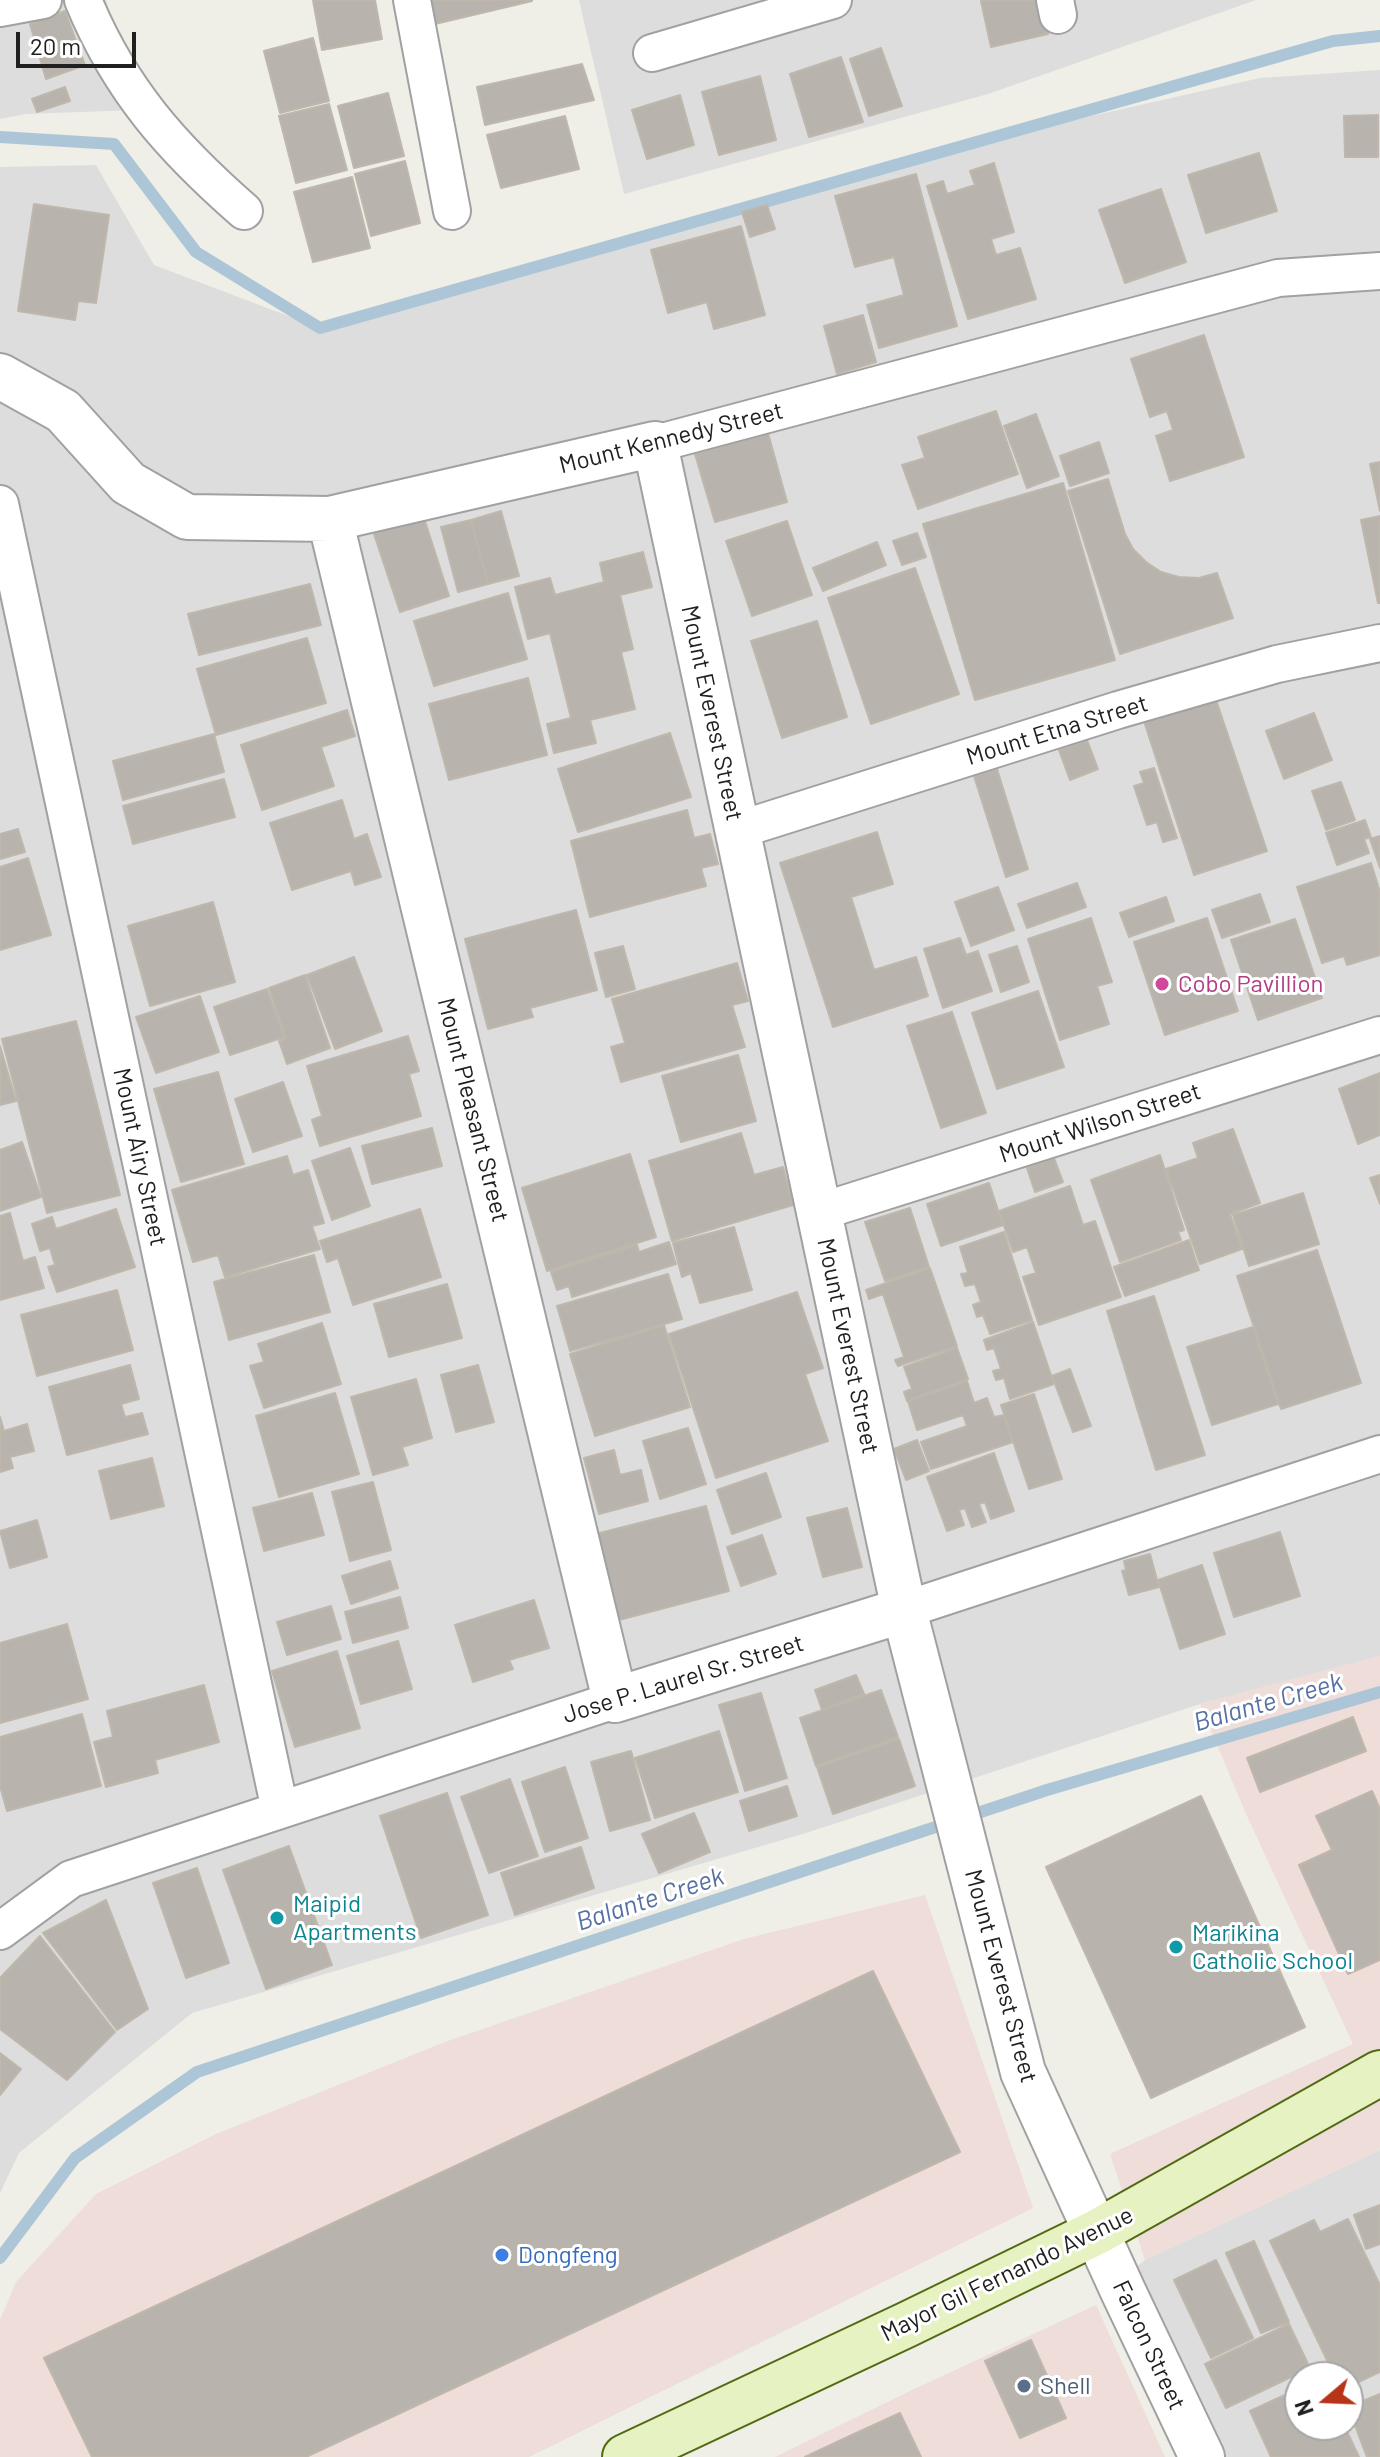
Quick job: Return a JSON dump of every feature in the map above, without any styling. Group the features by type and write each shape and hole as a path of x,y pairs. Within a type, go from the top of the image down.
{"main road":[{"name":"Mayor Gil Fernando Avenue","path":"625,2457 1097,2232 1380,2073"}],"street":[{"path":"0,8 43,0"},
{"path":"83,0 97,35 115,66 155,122 195,168 244,211"},
{"path":"412,0 452,211"},
{"path":"652,53 792,6 833,0"},
{"name":"Mount Kennedy Street","path":"0,376 63,411 128,483 187,517 330,519 655,444 1278,278 1380,271"},
{"name":"Mount Everest Street","path":"655,444 904,1610 1023,2072 1097,2232"},
{"name":"Mount Airy Street","path":"0,504 280,1810"},
{"name":"Mount Pleasant Street","path":"330,519 615,1700"},
{"name":"Mount Etna Street","path":"738,830 1118,710 1277,664 1380,643"},
{"name":"Mount Wilson Street","path":"819,1212 1380,1035"},
{"name":"Jose P. Laurel Sr. Street","path":"0,1931 71,1879 1380,1454"},
{"name":"Falcon Street","path":"1097,2232 1202,2457"}],"shaded area":[{"path":"0,0 106,0 134,110 26,114 0,119"},
{"path":"579,0 1256,0 988,94 624,194"},
{"path":"1380,70 1380,1656 1200,1704 806,1833 192,2013 19,2153 0,2193 0,167 96,165 154,265 320,328 623,245 804,188 1051,125 1260,78"},
{"path":"1380,1656 1380,2150 1145,2260 1110,2154 1353,2044 1246,1814 1200,1704"},
{"path":"925,1895 1033,2208 529,2457 0,2457 0,2320 16,2282 96,2194 216,2134 445,2042 744,1939"},
{"path":"1380,2150 1380,2457 1214,2457 1126,2275 1145,2260"},
{"path":"1096,2305 1165,2457 775,2457 910,2391"}],"building":[{"path":"313,0 375,0 382,39 322,50"},
{"path":"429,0 532,0 532,1 435,24"},
{"path":"1040,0 1048,34 991,47 981,1"},
{"path":"65,11 85,65 46,79 30,24"},
{"path":"313,38 329,101 280,113 264,51"},
{"path":"881,48 902,106 869,116 850,59"},
{"path":"841,57 863,122 809,137 790,74"},
{"path":"582,64 594,100 485,125 477,87"},
{"path":"760,76 776,140 719,155 702,92"},
{"path":"65,87 70,101 37,112 32,99"},
{"path":"388,93 404,156 354,168 338,106"},
{"path":"680,95 694,145 647,159 632,110"},
{"path":"329,104 347,170 296,183 279,116"},
{"path":"1378,115 1378,157 1345,157 1344,116"},
{"path":"565,116 579,169 501,188 487,135"},
{"path":"1259,153 1277,211 1206,233 1188,175"},
{"path":"405,161 420,223 371,236 355,174"},
{"path":"994,163 1014,232 991,239 996,255 1020,248 1036,299 968,319 927,186 943,181 947,194 975,185 970,171"},
{"path":"916,174 957,326 879,348 867,305 904,295 894,257 855,267 835,196"},
{"path":"352,177 370,248 313,262 294,192"},
{"path":"1161,189 1186,262 1125,283 1099,210"},
{"path":"34,204 109,215 96,303 78,301 75,320 18,311"},
{"path":"767,205 775,229 750,237 742,212"},
{"path":"741,226 765,315 714,329 707,302 668,313 651,250"},
{"path":"863,315 876,362 837,374 824,326"},
{"path":"1204,335 1244,457 1170,481 1156,436 1173,430 1167,411 1150,417 1131,359"},
{"path":"996,411 1018,474 918,509 902,465 925,458 918,437"},
{"path":"1036,414 1059,476 1027,488 1004,426"},
{"path":"768,433 787,502 715,522 695,454"},
{"path":"1099,442 1109,473 1070,486 1060,456"},
{"path":"1380,462 1380,511 1370,464"},
{"path":"1108,479 1125,534 1133,549 1161,572 1199,578 1217,573 1233,618 1120,654 1068,491"},
{"path":"1063,483 1115,660 975,700 923,524"},
{"path":"501,511 519,576 488,584 471,520"},
{"path":"423,515 449,596 400,612 373,531"},
{"path":"1380,516 1380,603 1378,603 1361,520"},
{"path":"471,520 488,584 458,592 441,527"},
{"path":"787,521 812,595 752,616 726,541"},
{"path":"917,533 926,557 902,565 893,541"},
{"path":"877,542 886,565 823,591 813,568"},
{"path":"643,552 652,587 620,595 633,649 621,652 635,709 590,720 596,743 554,753 547,724 571,718 550,633 528,639 515,587 550,578 555,595 604,582 600,563"},
{"path":"915,568 959,694 871,724 828,598"},
{"path":"310,584 321,625 199,655 188,614"},
{"path":"508,593 527,659 434,686 414,621"},
{"path":"817,621 847,717 782,738 751,641"},
{"path":"307,638 326,703 216,735 197,669"},
{"path":"528,678 547,755 449,780 429,704"},
{"path":"1214,694 1267,851 1194,875 1143,718"},
{"path":"347,710 355,736 321,747 334,786 262,810 241,745"},
{"path":"1314,713 1332,760 1284,779 1266,731"},
{"path":"670,733 691,797 578,832 558,769"},
{"path":"214,734 224,772 123,800 113,761"},
{"path":"1087,740 1098,769 1070,780 1059,750"},
{"path":"1154,768 1177,838 1163,842 1157,822 1147,825 1134,786 1144,783 1140,772"},
{"path":"997,769 1028,869 1006,877 974,776"},
{"path":"224,779 235,817 133,844 123,806"},
{"path":"1341,782 1355,820 1326,830 1312,791"},
{"path":"342,800 354,839 367,834 381,877 355,885 351,871 292,890 270,823"},
{"path":"687,810 694,838 710,834 718,864 701,868 706,886 590,917 571,841"},
{"path":"1365,820 1371,837 1364,839 1369,853 1337,865 1326,833"},
{"path":"18,829 25,852 0,859 0,834"},
{"path":"877,832 893,884 851,897 874,970 916,957 928,996 833,1027 780,863"},
{"path":"1380,836 1380,868 1370,839"},
{"path":"28,858 51,935 0,950 0,867"},
{"path":"1371,863 1380,892 1380,955 1347,965 1344,956 1322,963 1297,887"},
{"path":"1077,883 1086,907 1027,928 1018,904"},
{"path":"998,887 1014,930 971,946 955,902"},
{"path":"1260,894 1270,922 1222,938 1212,910"},
{"path":"1166,897 1174,921 1129,937 1120,913"},
{"path":"213,902 235,982 150,1006 128,926"},
{"path":"576,910 597,990 530,1008 533,1017 488,1029 465,939"},
{"path":"1091,918 1112,982 1097,986 1109,1024 1060,1040 1028,939"},
{"path":"1207,918 1238,1011 1165,1035 1134,942"},
{"path":"1295,919 1322,998 1258,1020 1231,940"},
{"path":"960,938 966,955 978,951 992,991 943,1008 924,949"},
{"path":"623,946 635,989 606,997 595,953"},
{"path":"1017,946 1029,982 1001,992 989,955"},
{"path":"354,957 382,1031 335,1049 307,975"},
{"path":"737,963 748,1001 732,1005 745,1047 621,1082 611,1047 625,1043 612,999"},
{"path":"305,975 330,1048 287,1064 279,1041 286,1038 269,988"},
{"path":"267,989 284,1037 230,1055 214,1007"},
{"path":"1038,991 1064,1067 997,1089 972,1013"},
{"path":"200,996 219,1052 156,1073 136,1017"},
{"path":"952,1012 986,1113 941,1128 907,1026"},
{"path":"76,1021 120,1195 47,1213 2,1039"},
{"path":"408,1036 419,1071 409,1074 421,1116 320,1146 312,1120 322,1116 307,1066"},
{"path":"0,1046 16,1101 0,1105"},
{"path":"738,1055 756,1121 681,1142 662,1076"},
{"path":"218,1072 244,1164 181,1182 154,1089"},
{"path":"1380,1073 1380,1135 1358,1144 1339,1089"},
{"path":"283,1082 302,1136 253,1152 235,1099"},
{"path":"432,1128 442,1166 372,1184 362,1146"},
{"path":"1233,1129 1260,1203 1230,1214 1242,1249 1200,1264 1166,1169 1198,1158 1193,1143"},
{"path":"741,1133 754,1175 783,1167 793,1205 672,1241 649,1161"},
{"path":"22,1142 41,1197 0,1211 0,1150"},
{"path":"350,1148 370,1206 332,1220 312,1161"},
{"path":"630,1154 656,1237 547,1271 522,1188"},
{"path":"1160,1155 1184,1230 1178,1232 1181,1240 1120,1262 1091,1180"},
{"path":"287,1156 293,1175 308,1170 324,1223 312,1226 320,1249 225,1277 218,1255 193,1262 172,1190"},
{"path":"1054,1158 1063,1182 1035,1192 1027,1168"},
{"path":"1380,1175 1380,1204 1370,1178"},
{"path":"989,1183 1003,1225 941,1246 927,1204"},
{"path":"1070,1186 1083,1225 1095,1221 1121,1297 1039,1325 1023,1277 1036,1273 1027,1247 1013,1252 999,1211"},
{"path":"1303,1193 1319,1244 1249,1266 1233,1215"},
{"path":"910,1208 929,1267 885,1281 865,1222"},
{"path":"116,1209 135,1267 57,1292 48,1267 55,1265 50,1248 40,1251 32,1224 52,1217 56,1229"},
{"path":"420,1209 441,1277 353,1305 338,1258 327,1262 320,1241"},
{"path":"10,1213 23,1261 35,1257 44,1288 0,1300 0,1216"},
{"path":"734,1227 752,1290 700,1303 691,1273 682,1277 673,1243"},
{"path":"1004,1232 1032,1320 990,1334 983,1315 977,1317 973,1305 981,1302 975,1284 965,1286 961,1274 968,1273 960,1247"},
{"path":"1189,1240 1199,1270 1125,1296 1114,1267"},
{"path":"669,1242 676,1264 572,1297 569,1286 557,1290 551,1272 637,1245 639,1252"},
{"path":"1317,1250 1361,1383 1281,1409 1237,1276"},
{"path":"314,1255 330,1312 229,1340 214,1282"},
{"path":"930,1268 957,1346 898,1366 895,1360 904,1357 883,1294 869,1299 866,1290"},
{"path":"668,1274 682,1319 570,1351 557,1306"},
{"path":"447,1284 462,1338 389,1357 374,1304"},
{"path":"117,1290 133,1350 37,1376 21,1315"},
{"path":"797,1292 823,1368 805,1374 828,1441 716,1478 669,1334"},
{"path":"1154,1296 1205,1455 1156,1470 1107,1311"},
{"path":"1033,1322 1054,1384 1010,1399 1004,1378 996,1380 993,1371 1001,1369 994,1348 987,1350 984,1340"},
{"path":"322,1323 341,1384 264,1408 250,1366 264,1362 258,1344"},
{"path":"664,1325 690,1407 595,1436 570,1354"},
{"path":"1253,1327 1278,1404 1212,1425 1187,1347"},
{"path":"957,1348 968,1379 907,1401 904,1392 912,1389 904,1367"},
{"path":"130,1365 139,1399 121,1404 125,1417 142,1413 148,1434 67,1455 49,1387"},
{"path":"478,1365 494,1422 456,1432 441,1375"},
{"path":"1070,1369 1091,1426 1073,1432 1052,1376"},
{"path":"416,1379 432,1438 402,1447 408,1465 373,1475 351,1397"},
{"path":"967,1381 974,1403 987,1398 994,1417 1004,1415 1013,1442 931,1469 921,1442 967,1426 963,1415 917,1430 908,1401"},
{"path":"335,1393 359,1474 279,1497 256,1416"},
{"path":"1034,1394 1062,1479 1029,1489 1001,1405"},
{"path":"0,1417 4,1431 27,1424 34,1451 10,1457 13,1468 0,1472"},
{"path":"688,1428 706,1484 660,1499 643,1441"},
{"path":"917,1440 929,1471 906,1480 894,1449"},
{"path":"614,1450 620,1475 641,1470 648,1501 599,1514 584,1458"},
{"path":"994,1453 1014,1511 991,1519 985,1502 979,1504 986,1522 972,1527 965,1508 959,1510 964,1525 947,1531 927,1477"},
{"path":"152,1458 164,1506 111,1519 99,1471"},
{"path":"766,1473 781,1517 732,1534 717,1490"},
{"path":"373,1482 391,1550 350,1561 332,1492"},
{"path":"312,1493 324,1535 264,1551 253,1508"},
{"path":"706,1506 729,1591 619,1620 596,1534"},
{"path":"847,1508 862,1567 823,1577 807,1518"},
{"path":"37,1520 47,1557 10,1568 0,1531"},
{"path":"1280,1532 1300,1596 1234,1617 1214,1553"},
{"path":"762,1535 776,1574 741,1586 727,1547"},
{"path":"1150,1554 1159,1587 1129,1595 1122,1571 1126,1570 1124,1561"},
{"path":"390,1561 398,1588 351,1604 342,1576"},
{"path":"1202,1565 1225,1634 1180,1649 1158,1580"},
{"path":"400,1597 408,1628 353,1643 345,1612"},
{"path":"534,1600 549,1648 509,1660 513,1669 473,1682 455,1625"},
{"path":"331,1606 341,1639 287,1655 277,1622"},
{"path":"67,1624 88,1699 0,1723 0,1643"},
{"path":"398,1641 412,1689 361,1704 347,1656"},
{"path":"337,1651 360,1728 295,1747 272,1671"},
{"path":"856,1675 864,1694 822,1710 815,1690"},
{"path":"204,1685 219,1742 155,1760 158,1773 106,1787 94,1742 113,1737 107,1711"},
{"path":"881,1690 898,1737 816,1766 800,1718"},
{"path":"761,1693 787,1778 745,1791 719,1705"},
{"path":"82,1714 101,1786 7,1811 0,1786 0,1737"},
{"path":"1353,1717 1366,1751 1260,1792 1247,1758"},
{"path":"719,1731 738,1792 655,1818 635,1758"},
{"path":"899,1739 915,1786 833,1814 817,1767"},
{"path":"631,1751 650,1820 610,1831 591,1762"},
{"path":"565,1767 588,1838 545,1852 522,1782"},
{"path":"510,1779 538,1856 489,1873 461,1797"},
{"path":"787,1786 797,1816 749,1831 740,1801"},
{"path":"1372,1791 1380,1809 1380,1960 1348,1974 1299,1865 1332,1850 1316,1816"},
{"path":"447,1793 488,1915 421,1938 380,1816"},
{"name":"Marikina Catholic School","path":"1201,1796 1305,2027 1151,2098 1046,1867"},
{"path":"694,1813 710,1852 659,1873 642,1834"},
{"name":"Maipid Apartments","path":"289,1846 332,1965 266,1989 223,1870"},
{"path":"581,1847 594,1888 515,1915 501,1873"},
{"path":"197,1868 229,1963 186,1978 153,1883"},
{"path":"106,1900 148,2009 117,2030 43,1933"},
{"path":"40,1936 115,2032 67,2080 0,2029 0,1978"},
{"name":"Dongfeng","path":"873,1971 960,2152 306,2457 92,2457 44,2358"},
{"path":"0,2053 21,2069 0,2095"},
{"path":"1380,2205 1380,2244 1366,2249 1354,2215"},
{"path":"1348,2219 1380,2285 1380,2372 1364,2380 1364,2361 1327,2361 1270,2241 1314,2220 1320,2232"},
{"path":"1254,2241 1289,2322 1261,2333 1226,2253"},
{"path":"1216,2260 1253,2338 1211,2358 1174,2280"},
{"path":"1289,2324 1307,2361 1284,2361 1284,2380 1226,2408 1205,2364"},
{"name":"Shell","path":"1031,2340 1066,2418 1020,2438 985,2361"},
{"path":"1380,2394 1380,2457 1367,2457 1361,2441 1364,2441 1364,2400"},
{"path":"1284,2395 1284,2441 1352,2441 1359,2457 1271,2457 1250,2411"},
{"path":"900,2413 921,2457 805,2457 854,2434"}],"waterway":[{"path":"0,137 114,144 196,252 320,328 1333,41 1380,36"},
{"name":"Balante Creek","path":"0,2258 75,2158 197,2072 1047,1790 1380,1692"}],"place":[{"name":"Cobo Pavillion","path":"1162,984"},
{"name":"Maipid Apartments","path":"277,1918"},
{"name":"Marikina Catholic School","path":"1176,1947"},
{"name":"Dongfeng","path":"502,2255"},
{"name":"Shell","path":"1024,2386"}]}
